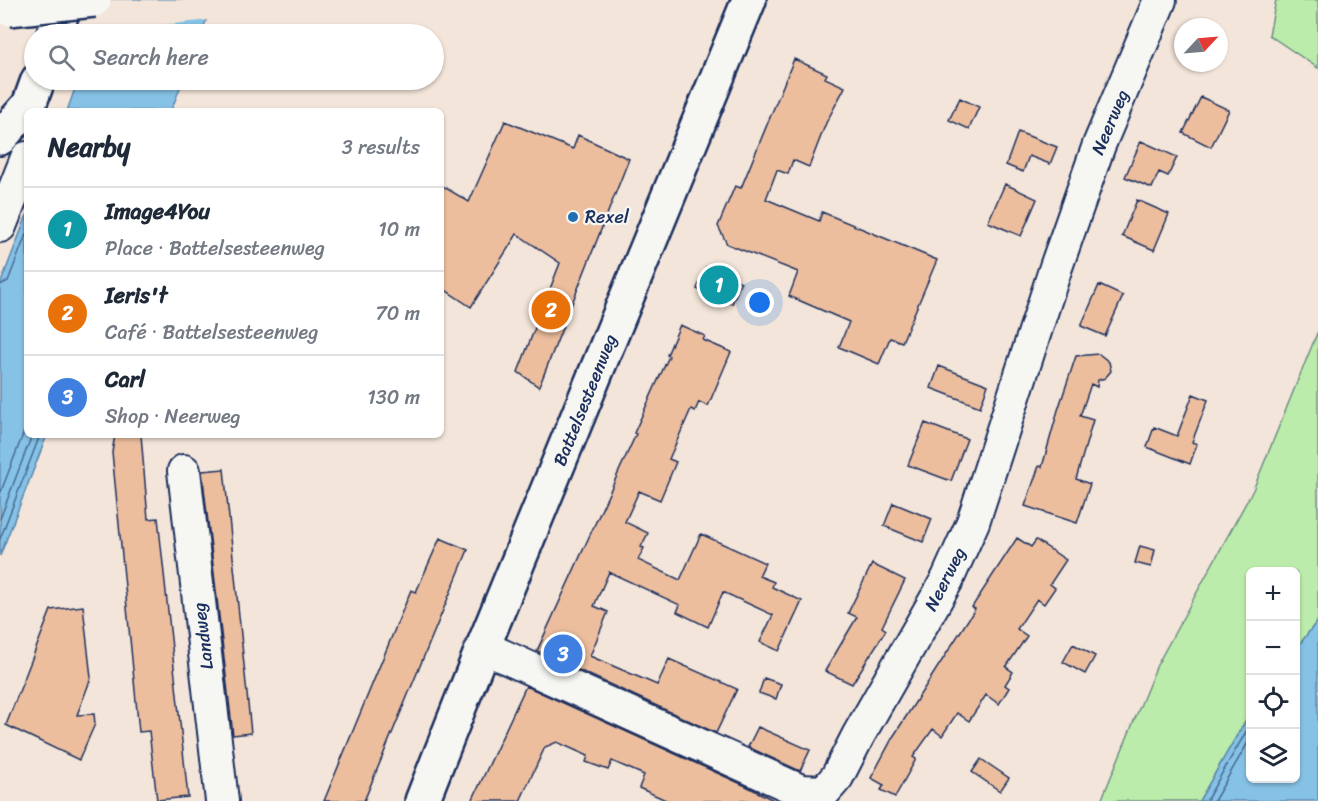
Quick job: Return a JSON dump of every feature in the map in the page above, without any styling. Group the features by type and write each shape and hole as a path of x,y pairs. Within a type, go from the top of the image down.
{"main road":[{"path":"58,24 67,0"},
{"path":"9,9 94,0"},
{"name":"Battelsesteenweg","path":"422,801 749,0"},
{"path":"0,138 24,109"}],"street":[{"name":"Neerweg","path":"483,647 801,791 824,792 837,777 947,580 973,522 1056,267 1092,167 1153,12 1160,0"},
{"path":"0,226 24,166"},
{"name":"Landweg","path":"184,471 222,801"}],"green space":[{"path":"1276,0 1318,0 1318,68 1269,35"},
{"path":"1318,331 1318,620 1300,644 1300,567 1246,567 1246,720 1199,801 1101,801 1157,665 1253,490"}],"water":[{"path":"108,0 214,0 205,24 99,24"},
{"path":"74,90 179,90 172,108 68,108"},
{"path":"24,223 24,438 46,438 0,556 0,285"},
{"path":"1318,620 1318,801 1199,801 1246,720 1246,783 1300,783 1300,644"}],"pier":[{"path":"104,0 217,0 209,20 173,24 95,24"}],"building":[{"path":"794,59 827,74 825,78 845,87 826,123 809,167 793,160 788,174 777,170 766,199 819,221 822,212 937,260 902,342 890,338 879,364 839,347 849,322 789,296 798,272 727,244 718,226 735,186 741,188"},
{"path":"1201,97 1229,110 1211,147 1183,133"},
{"path":"960,98 979,107 969,129 949,120"},
{"path":"505,121 573,149 578,135 629,159 539,387 518,372 560,263 517,234 471,307 444,289 444,187 469,202"},
{"path":"1018,132 1057,147 1050,164 1029,156 1023,172 1006,165"},
{"path":"1141,141 1177,157 1168,176 1159,172 1152,188 1125,177"},
{"path":"1005,184 1037,199 1021,236 988,222"},
{"path":"1137,200 1169,214 1154,250 1122,236"},
{"path":"706,267 741,282 732,304 697,289"},
{"path":"1099,285 1123,296 1105,336 1081,326"},
{"path":"680,325 705,336 703,340 731,352 708,406 699,402 695,411 691,409 669,459 676,462 660,500 639,491 625,522 648,533 638,560 680,580 701,534 765,563 759,576 774,582 772,587 802,601 779,651 760,642 773,615 723,592 708,627 677,612 680,605 609,572 594,606 608,612 590,656 657,685 669,659 737,689 716,733 537,651 636,434 634,433 669,356 667,355"},
{"path":"1099,354 1109,362 1111,371 1105,378 1098,380 1097,387 1091,384 1080,416 1093,420 1076,479 1090,484 1077,523 1025,506 1039,466 1042,467 1076,356"},
{"path":"939,366 988,385 980,407 931,388"},
{"path":"1193,394 1208,400 1192,442 1197,444 1190,464 1147,447 1154,427 1177,436"},
{"path":"925,423 967,439 951,481 908,465"},
{"path":"114,438 141,438 148,519 158,518 188,797 157,800 149,731 139,732 112,452"},
{"path":"224,469 251,733 233,735 202,471"},
{"path":"893,503 932,519 923,542 884,526"},
{"path":"440,538 468,550 364,801 324,801 411,590 416,592"},
{"path":"1017,538 1031,547 1036,540 1066,560 1050,584 1055,588 1044,604 1037,599 1017,629 1027,636 1006,667 1013,672 1005,685 1009,688 999,704 986,695 969,721 957,713 942,736 933,729 913,757 916,759 895,797 881,790 884,785 871,778 893,737 975,609 972,607"},
{"path":"1140,546 1155,550 1151,567 1135,563"},
{"path":"872,564 905,580 882,627 886,630 852,684 825,671 857,617 848,613"},
{"path":"83,606 91,678 77,715 94,714 95,724 79,760 6,725 51,610"},
{"path":"1073,644 1095,656 1085,674 1063,662"},
{"path":"764,678 781,684 776,699 759,693"},
{"path":"526,686 775,801 668,801 639,788 644,775 612,761 608,770 586,762 588,756 557,742 545,747 520,801 472,801"},
{"path":"758,727 810,750 800,771 748,747"},
{"path":"981,759 1009,778 1000,791 972,772"}],"place":[{"name":"Rexel","path":"573,217"},
{"name":"Image4You","path":"719,285"},
{"name":"Ieris't","path":"551,310"},
{"name":"Carl","path":"563,654"}]}
